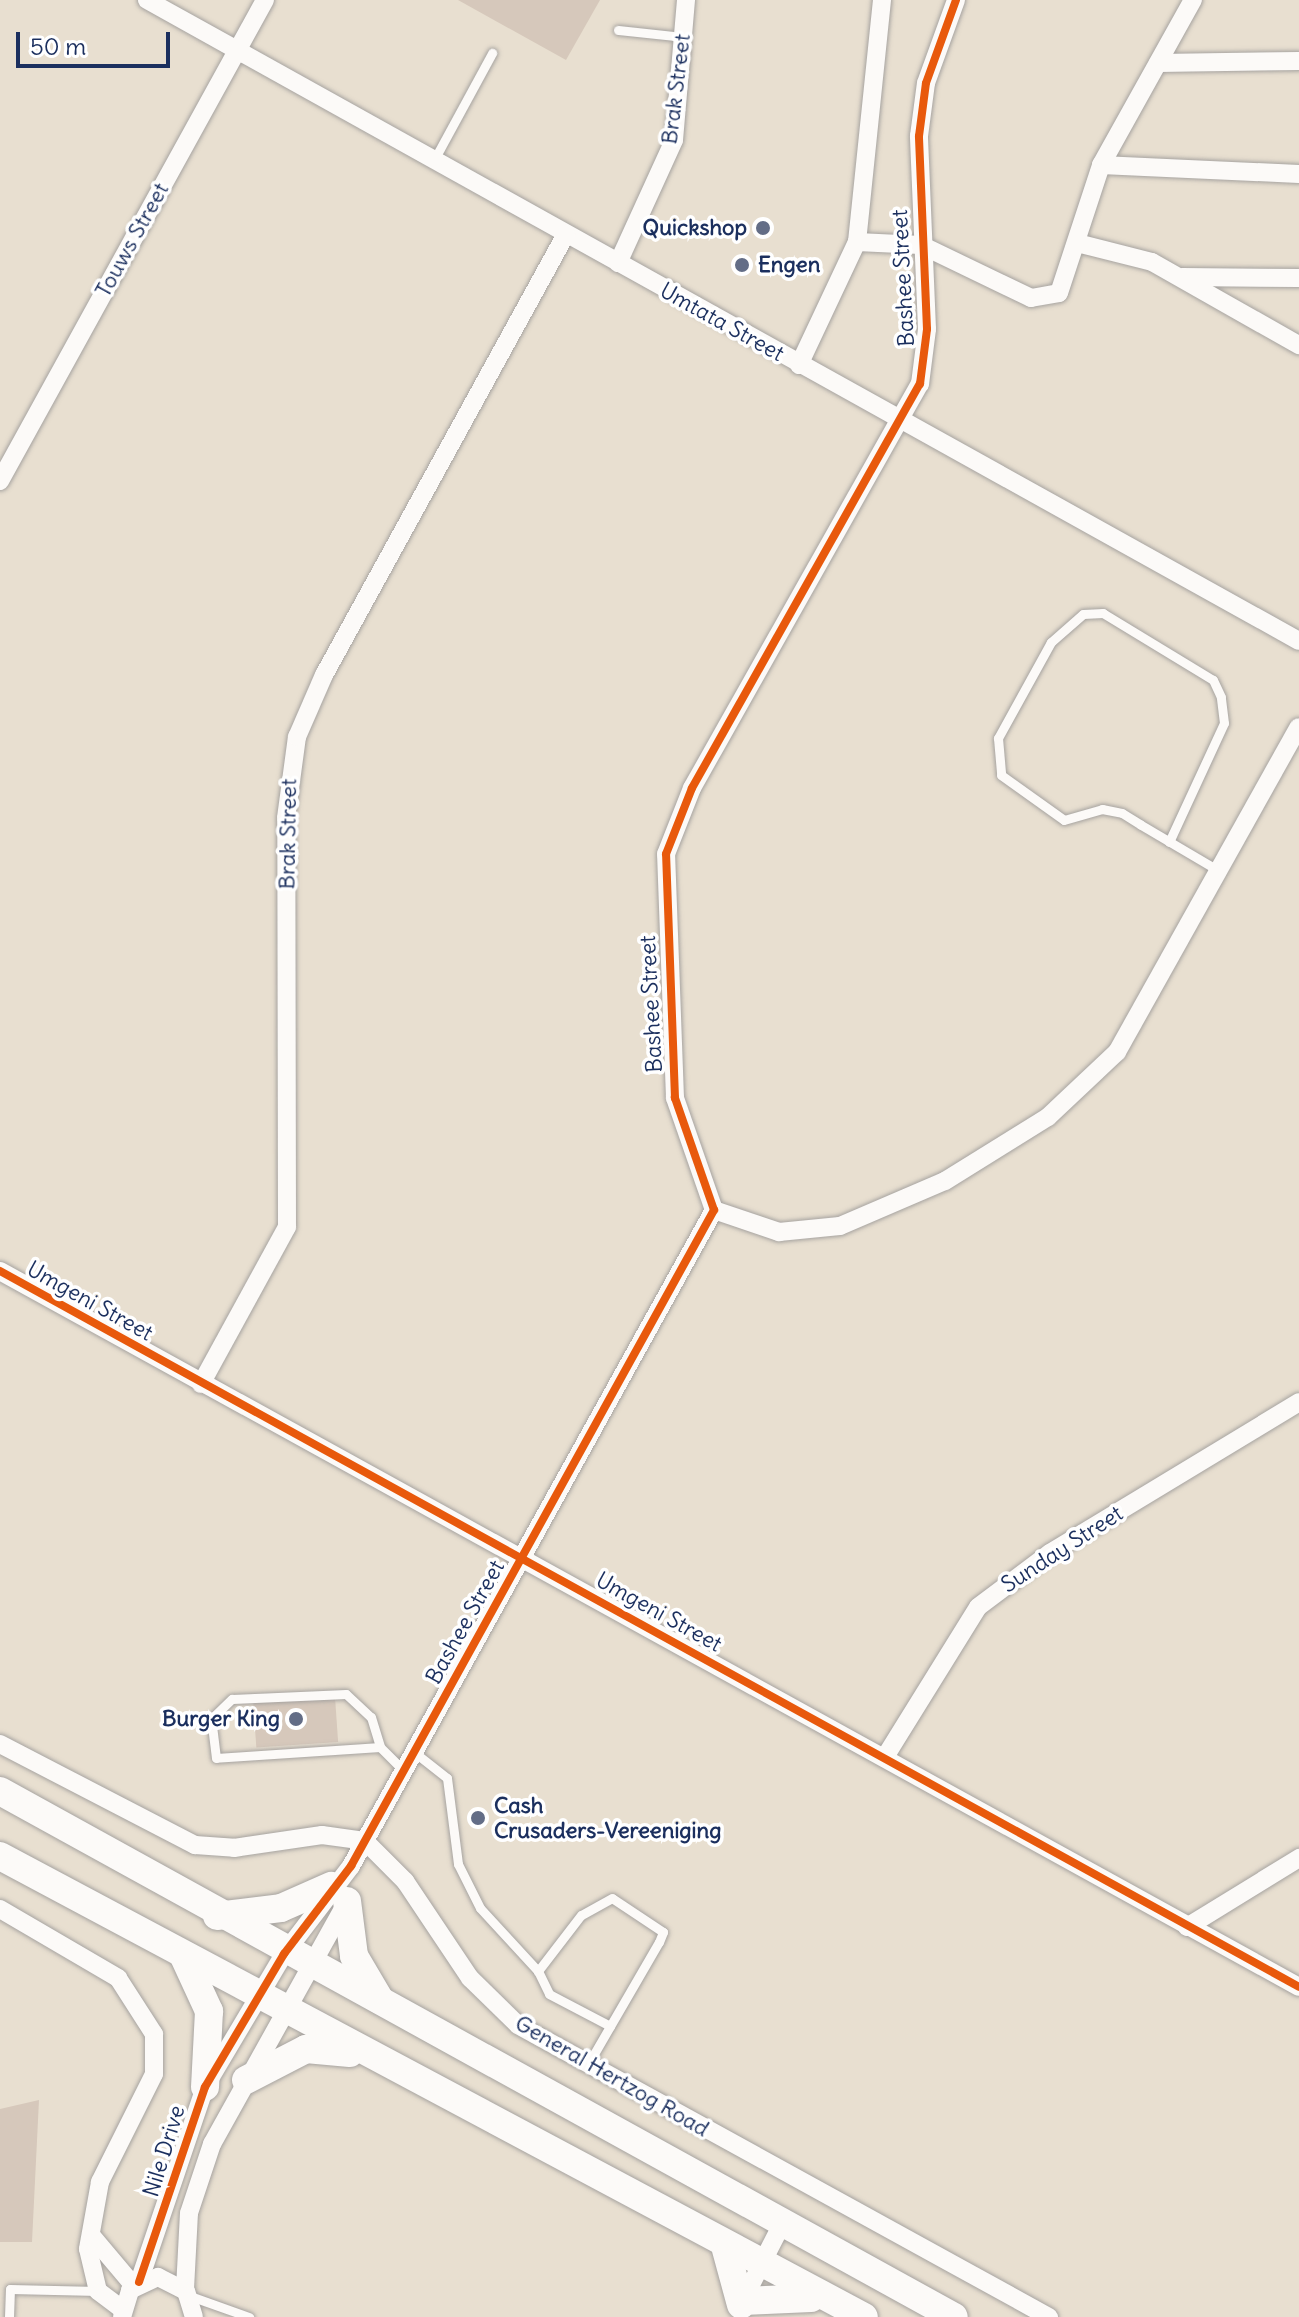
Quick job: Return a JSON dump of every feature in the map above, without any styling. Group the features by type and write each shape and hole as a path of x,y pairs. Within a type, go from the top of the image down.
{"main road":[{"path":"0,1791 284,1954 385,2006 781,2226 954,2317"},
{"path":"0,1856 760,2267 864,2317"},
{"path":"217,1916 281,1908 339,1894 357,1965 385,2006"},
{"path":"184,1957 209,2011 205,2087"},
{"path":"246,2080 306,2049 371,2057"},
{"path":"725,2246 740,2308 824,2298"}],"street":[{"name":"Umtata Street","path":"147,0 1299,641"},
{"name":"Touws Street","path":"0,481 265,0"},
{"name":"Brak Street","path":"618,263 674,140 686,0"},
{"name":"Bashee Street","path":"799,365 857,242 882,0"},
{"name":"Bashee Street","path":"310,1967 351,1866 714,1210 675,1098 666,854 692,788 901,422 925,355 921,245 926,83 956,0"},
{"path":"857,242 921,245 1045,300 1065,283 1101,165 1193,0"},
{"path":"1158,63 1299,61"},
{"path":"1101,165 1299,174"},
{"name":"Brak Street","path":"201,1384 287,1227 286,818 297,737 324,675 566,234"},
{"path":"1077,243 1152,262 1299,345"},
{"path":"1179,277 1299,278"},
{"path":"714,1210 779,1232 840,1226 945,1181 1026,1131 1117,1052 1299,727"},
{"name":"Umgeni Street","path":"0,1271 1299,1987"},
{"name":"Sunday Street","path":"885,1757 978,1607 1050,1553 1299,1402"},
{"path":"0,1744 195,1845 234,1848 322,1835 365,1841"},
{"name":"General Hertzog Road","path":"365,1841 405,1881 495,2005 587,2066 1049,2317"},
{"path":"1187,1927 1299,1858"},
{"name":"Bashee Street","path":"284,1954 339,1894"},
{"path":"0,1909 118,1978 154,2034 154,2074 100,2182 91,2235 88,2269 98,2291 122,2313"},
{"name":"Nile Drive","path":"122,2313 136,2284 205,2087 284,1954"},
{"name":"Nile Drive","path":"194,2317 187,2292 194,2194 246,2080 310,1967"},
{"path":"740,2308 781,2226"},
{"path":"91,2235 136,2284 161,2277 187,2292"}],"lane":[{"path":"618,30 683,37"},
{"path":"434,160 492,53"},
{"path":"1169,842 1224,723 1221,697 1213,680 1103,613 1083,614 1051,642 998,738 997,763 1010,785 1064,820 1102,809 1220,871"},
{"path":"380,1747 216,1758 211,1719 232,1699 334,1691 357,1699 380,1747 404,1771"},
{"path":"414,1752 447,1778 458,1864 480,1908 538,1971 549,1994 610,2026"},
{"path":"538,1971 598,1901 627,1901 659,1924 659,1942 587,2066"},
{"path":"9,2317 5,2289 98,2291"},
{"path":"187,2292 249,2317"}],"building":[{"path":"458,0 600,0 566,60"},
{"name":"Burger King","path":"335,1697 338,1742 256,1748 253,1703"},
{"path":"39,2100 32,2242 0,2242 0,2109"}],"cycle path":[{"path":"139,2282 205,2087 284,1954 351,1866 714,1210 675,1098 666,854 692,788 920,384 927,329 919,136 926,83 956,0"},
{"path":"0,1271 1299,1987"}],"place":[{"name":"Quickshop","path":"763,228"},
{"name":"Engen","path":"742,265"},
{"name":"Burger King","path":"296,1719"},
{"name":"Cash Crusaders-Vereeniging","path":"478,1818"}]}
